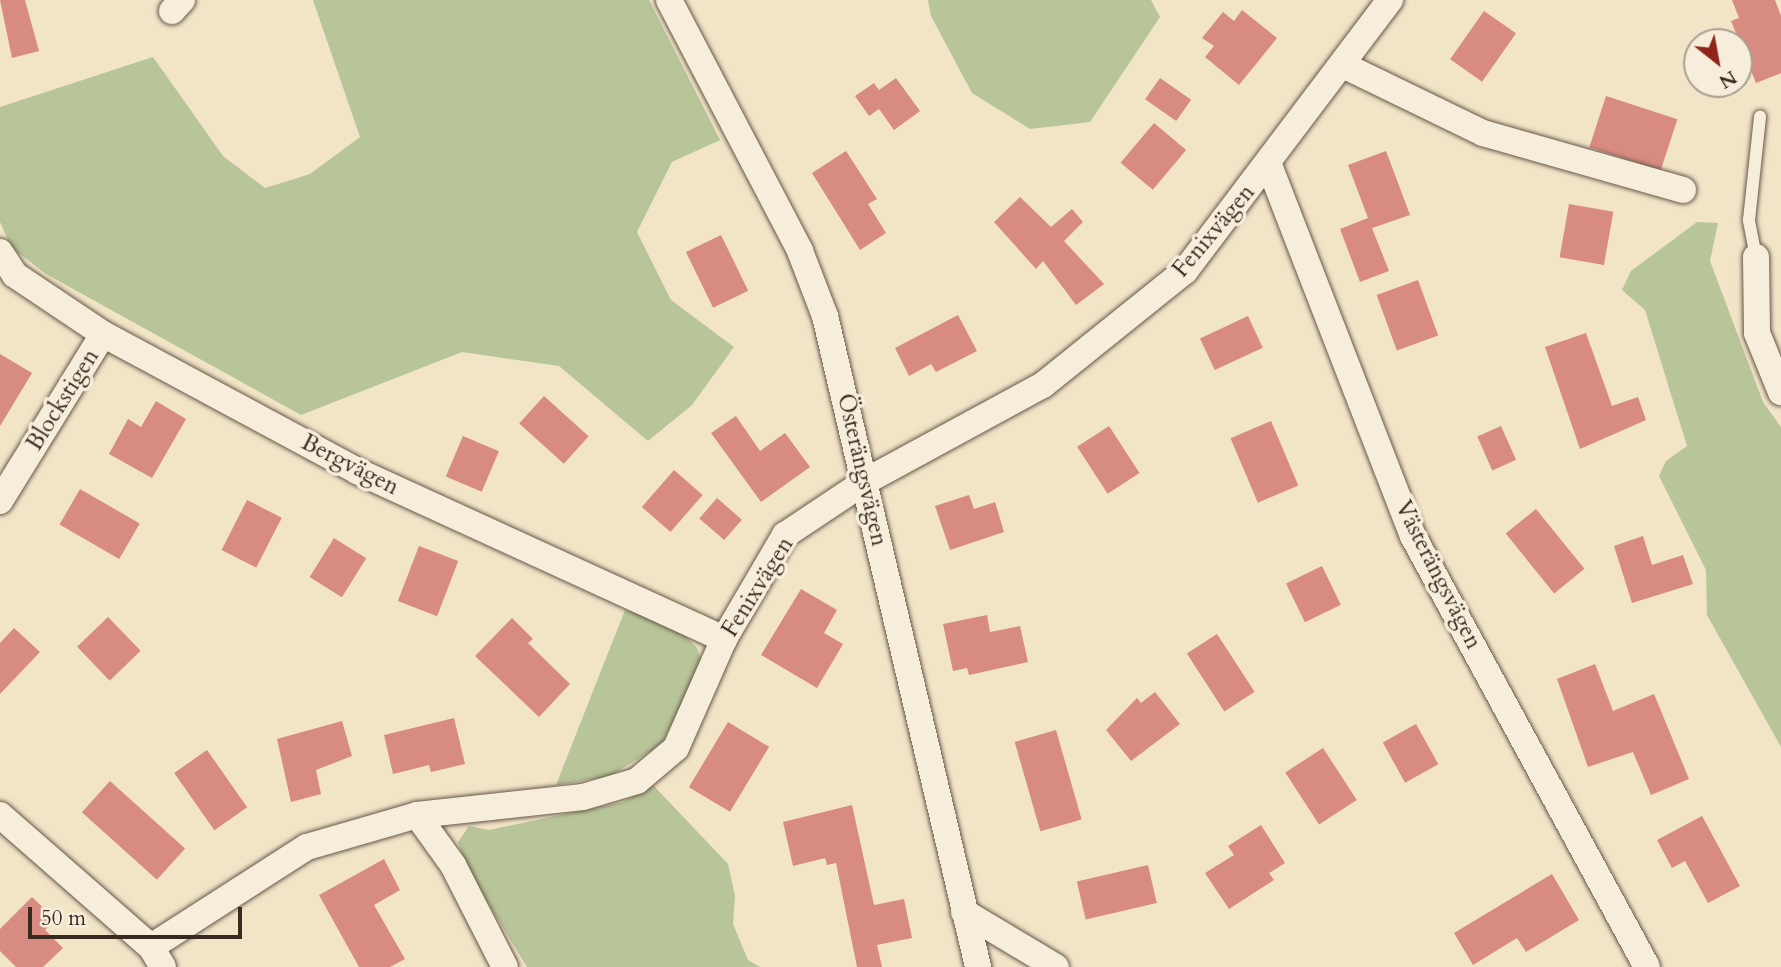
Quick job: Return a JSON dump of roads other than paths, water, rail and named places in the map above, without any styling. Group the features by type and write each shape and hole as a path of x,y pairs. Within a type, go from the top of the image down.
{"street":[{"name":"Österängsvägen","path":"669,0 800,250 825,316 866,481 978,967"},
{"name":"Fenixvägen","path":"157,957 307,847 417,815 583,797 637,781 676,748 724,639 785,535 866,481 1043,385 1185,271 1269,164 1390,0"},
{"path":"1343,65 1483,133 1683,190"},
{"name":"Västerängsvägen","path":"1269,164 1413,536 1647,967"},
{"name":"Bergvägen","path":"0,252 15,275 103,334 357,471 724,639"},
{"path":"1756,257 1757,333 1781,392"},
{"name":"Blockstigen","path":"0,501 103,334"},
{"path":"0,815 157,957"},
{"path":"417,815 453,866 505,967"},
{"path":"964,912 1056,967"}],"lane":[{"path":"1756,257 1749,220 1760,117"}]}
